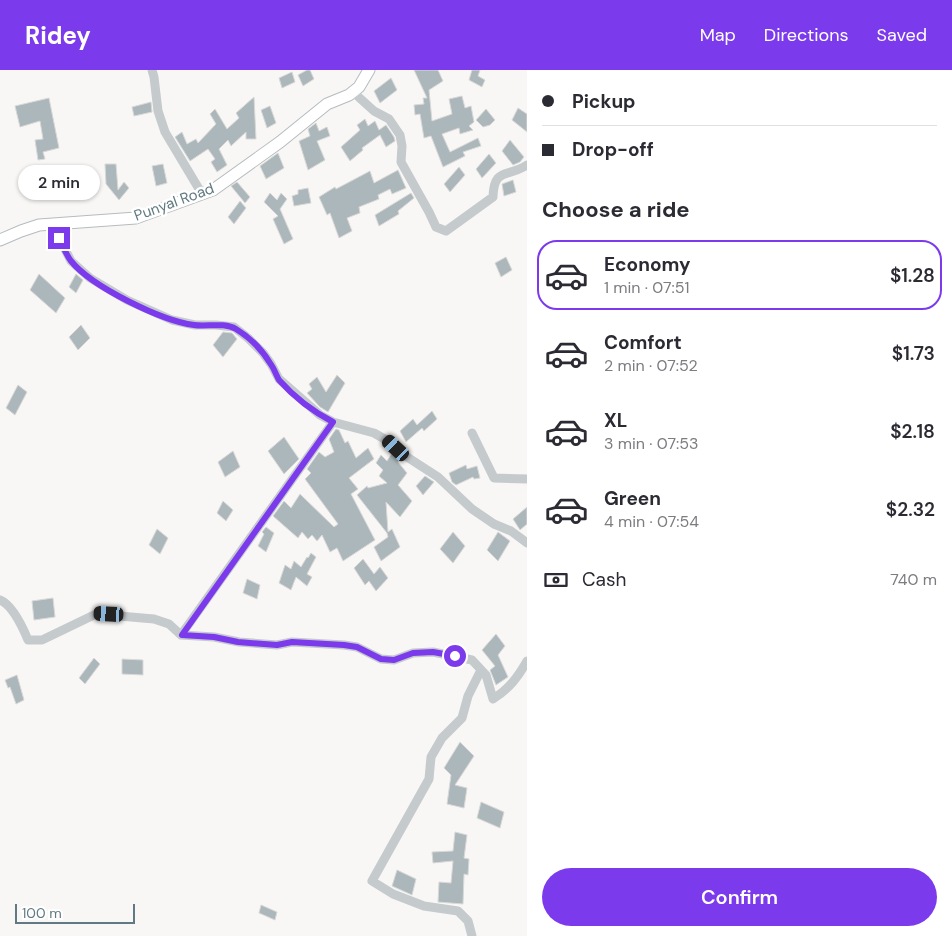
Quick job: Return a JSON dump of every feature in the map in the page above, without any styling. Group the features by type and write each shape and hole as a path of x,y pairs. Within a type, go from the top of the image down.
{"main road":[{"name":"Punyal Road","path":"0,240 40,225 136,218 213,190 280,142 327,104 353,92 359,87 369,70"}],"street":[{"path":"152,70 158,111 165,132 202,194"},
{"path":"353,92 374,111 389,119 400,135 402,146 401,162 436,227 446,231 493,198 494,184 501,175 519,170 527,165"},
{"path":"52,224 70,261 90,278 127,300 172,320 195,325 234,327 263,353 279,379 309,407 333,422 374,433 388,441 404,456 438,477 472,509 494,524 511,531 527,543"},
{"path":"182,635 333,422"},
{"path":"472,433 494,478 527,479"},
{"path":"0,600 4,602 18,620 28,640 42,640 96,614 154,619 169,624 182,635 277,645 292,642 357,647 381,659 394,660 413,653 433,652 472,660 486,674 493,699 504,693 516,680 527,661"},
{"path":"472,936 468,921 458,912 424,906 393,894 372,881 428,779 431,757 442,738 462,718 468,696 481,670"}],"building":[{"path":"310,70 314,79 303,86 298,75"},
{"path":"414,70 438,70 443,81 429,90 432,121 452,114 449,99 462,96 465,108 471,106 474,122 469,126 473,130 460,134 459,128 442,134 450,152 478,138 481,146 463,152 465,156 443,167 431,136 424,138 420,114 415,115 414,105 424,104 423,98 427,98"},
{"path":"472,70 480,70 478,76 485,80 482,87 469,80"},
{"path":"292,72 295,82 282,88 279,78"},
{"path":"391,78 397,90 380,103 374,91"},
{"path":"254,97 256,139 246,139 246,132 231,146 228,140 219,149 227,165 217,172 211,162 215,159 208,149 190,161 175,137 182,132 187,144 196,139 198,143 216,124 210,114 215,109 227,129 239,118 236,113"},
{"path":"49,98 59,148 43,152 45,159 38,160 35,140 43,139 40,121 20,127 15,106"},
{"path":"151,102 152,112 134,116 132,107"},
{"path":"270,106 276,123 267,128 261,110"},
{"path":"518,108 527,114 527,132 512,120"},
{"path":"486,109 495,120 490,125 483,127 476,120"},
{"path":"365,119 368,126 375,121 379,130 386,125 395,141 386,147 380,135 362,148 363,150 350,161 341,147 360,130 357,125"},
{"path":"316,123 319,131 327,127 330,136 317,141 325,160 308,170 299,141 310,136 308,129"},
{"path":"510,140 524,157 520,162 513,165 502,151"},
{"path":"278,153 284,168 266,179 260,166"},
{"path":"489,154 496,163 482,178 476,169"},
{"path":"105,164 116,164 118,190 124,182 129,188 119,200 106,184"},
{"path":"163,164 167,183 156,186 152,166"},
{"path":"459,167 465,175 450,192 444,184"},
{"path":"398,170 406,188 392,194 390,189 378,195 379,199 359,207 360,213 347,218 352,231 339,238 330,213 327,215 319,197 335,187 336,189 370,171 374,183"},
{"path":"513,180 516,192 504,196 502,184"},
{"path":"237,182 250,197 245,203 231,186"},
{"path":"308,188 311,203 294,206 292,196 298,194 298,190"},
{"path":"270,193 277,200 281,193 287,199 280,209 293,239 284,244 273,219 278,216 264,202"},
{"path":"411,193 414,198 398,211 399,214 379,226 375,215"},
{"path":"240,201 246,208 234,224 228,217"},
{"path":"506,257 512,270 501,277 495,263"},
{"path":"39,274 65,298 56,313 30,290"},
{"path":"76,274 83,280 76,293 69,287"},
{"path":"81,325 90,338 78,350 69,337"},
{"path":"223,332 232,333 237,339 223,357 213,345"},
{"path":"337,375 345,383 328,412 320,407 307,393 312,389 309,384 317,377 326,392"},
{"path":"18,385 27,392 15,415 6,408"},
{"path":"432,411 437,419 424,431 422,428 406,442 400,431 413,419 417,425"},
{"path":"336,429 339,430 345,443 348,441 356,458 368,448 374,459 349,478 358,489 351,494 375,540 343,561 337,548 330,552 322,535 317,541 312,535 308,539 302,532 298,538 273,516 284,501 291,508 300,494 334,527 338,524 305,479 311,473 307,469 319,452 325,457 334,452 329,439"},
{"path":"284,437 299,459 284,474 268,451"},
{"path":"233,451 240,467 225,477 218,462"},
{"path":"392,453 400,459 398,462 407,473 398,485 412,501 400,517 386,502 388,532 392,529 400,547 381,561 374,547 388,537 387,533 357,495 367,486 368,488 387,483 379,476 383,470 376,463 381,455 387,461"},
{"path":"466,465 467,469 477,466 480,478 474,479 473,477 456,485 452,482 449,473"},
{"path":"425,476 434,482 423,495 416,486"},
{"path":"223,501 233,510 226,521 217,513"},
{"path":"527,507 527,524 520,530 513,519"},
{"path":"266,527 274,533 266,552 258,546 264,534 262,532"},
{"path":"157,529 168,538 160,554 149,545"},
{"path":"453,532 465,546 453,563 440,549"},
{"path":"498,532 510,541 498,561 487,550"},
{"path":"311,553 316,557 307,574 312,577 307,586 296,577 291,590 279,583 285,565 291,569 294,561 301,567"},
{"path":"363,559 374,574 380,567 388,578 376,591 369,581 365,585 354,568"},
{"path":"247,579 260,585 257,599 243,593"},
{"path":"53,598 55,617 34,620 32,601"},
{"path":"496,634 505,646 498,655 508,677 496,685 490,670 495,666 482,650"},
{"path":"94,658 100,664 85,684 79,678"},
{"path":"122,659 143,660 143,675 122,674"},
{"path":"17,675 24,700 16,704 10,687 8,688 5,680"},
{"path":"460,742 474,756 455,785 467,788 464,808 447,804 451,775 444,768"},
{"path":"481,802 504,812 500,828 477,818"},
{"path":"455,832 467,835 464,858 469,859 468,875 464,874 463,904 438,902 439,882 451,883 453,861 433,863 432,852 453,851"},
{"path":"397,870 416,879 412,895 392,886"},
{"path":"261,905 277,912 275,920 259,913"}],"route":[{"path":"59,238 70,261 90,278 127,300 172,320 195,325 234,327 263,353 279,379 286,386 309,407 333,422 182,635 277,645 292,642 344,645 357,647 381,659 394,660 413,653 433,652 455,656"}]}
